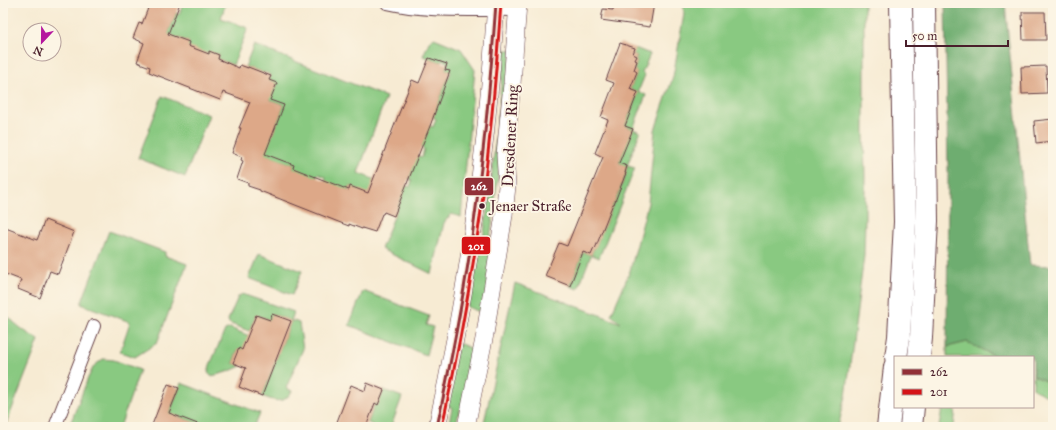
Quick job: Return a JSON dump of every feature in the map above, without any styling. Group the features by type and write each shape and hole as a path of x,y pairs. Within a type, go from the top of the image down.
{"highway":[{"path":"896,356 899,337 905,222 901,3"},
{"path":"919,356 928,221 924,3"},
{"path":"888,427 894,376"},
{"path":"910,427 913,408"}],"street":[{"path":"387,3 404,7 431,9 496,6"},
{"name":"Dresdener Ring","path":"437,427 458,324 476,215 489,108 496,6 518,6 505,155 507,186 504,215 485,334 466,427"},
{"path":"55,427 94,326"}],"green space":[{"path":"179,3 226,3 221,18 248,28 233,65 218,59 219,55 210,52 207,59 186,49 189,42 179,38 174,48 164,44 176,13 179,14 182,7 178,5"},
{"path":"683,3 864,3 864,256 846,396 838,427 483,427 515,283 621,323 611,315 630,271 648,203 655,130 673,77 684,14"},
{"path":"945,3 1005,3 1030,265 1053,266 1053,385 1034,376 1034,356 995,356 967,342 947,347 948,171"},
{"path":"434,38 461,49 475,70 461,217 451,214 444,223 432,274 381,249 401,199 400,184 410,187 412,180 409,179 416,155 422,157 424,149 421,147 428,125 433,127 436,119 433,117 451,72 445,70 448,62 442,60 441,62 423,56 429,42"},
{"path":"254,45 386,97 358,173 381,182 375,198 350,186 349,190 324,184 326,177 318,174 316,178 291,172 294,165 259,153 272,135 284,105 269,99 273,88 275,89 277,84 269,80 271,75 245,67"},
{"path":"635,48 650,54 642,73 645,75 638,92 630,89 637,72 634,70 637,61 635,60 637,56 633,54"},
{"path":"504,50 512,50 505,121 489,247 496,250 485,314 465,306 474,249 482,246 495,148"},
{"path":"638,92 646,95 633,129 640,132 627,166 619,163 632,129 625,126"},
{"path":"162,96 209,115 185,177 138,158"},
{"path":"627,166 635,168 599,258 591,255 614,204 626,174"},
{"path":"109,231 165,252 165,256 187,264 157,343 135,357 120,352 130,322 81,304"},
{"path":"583,252 591,255 578,289 570,286"},
{"path":"259,254 302,271 292,295 249,278"},
{"path":"363,291 429,316 426,325 433,327 426,355 349,325"},
{"path":"242,294 294,312 291,321 272,314 270,320 256,315 249,331 229,323 228,320 238,297"},
{"path":"3,311 20,327 39,340 5,427 3,427"},
{"path":"291,321 299,323 303,349 286,388 292,391 286,398 278,401 262,396"},
{"path":"230,328 252,337 246,351 238,349 233,363 241,366 211,376 208,373 210,365 225,330"},
{"path":"967,342 995,356 947,356 947,347"},
{"path":"458,343 478,351 466,407 460,409 455,427 448,427 452,408 446,404"},
{"path":"103,359 114,360 140,370 120,427 69,427 94,366"},
{"path":"1034,376 1053,385 1053,399 1034,390"},
{"path":"181,383 260,413 254,427 207,427 177,416 166,422"},
{"path":"384,390 402,397 391,427 373,427 373,425 368,423 375,403 378,404"},
{"path":"942,408 956,408 954,427 939,427"}],"building":[{"path":"150,3 180,3 168,34 189,42 188,46 209,54 209,51 219,55 218,59 239,68 240,65 248,67 271,76 269,80 277,83 270,100 284,105 265,154 294,165 293,168 349,190 350,186 368,193 412,80 419,83 429,58 447,64 445,70 450,71 394,216 384,212 375,232 349,224 349,226 248,186 248,183 237,179 243,161 241,160 242,157 232,153 241,128 239,128 250,102 223,92 220,100 149,72 150,67 137,62 144,43 133,38 139,23 142,24"},
{"path":"614,3 654,3 650,27 601,20 603,9 613,10"},
{"path":"1022,12 1045,12 1046,40 1023,40"},
{"path":"620,43 635,48 633,54 637,56 634,70 637,72 630,89 638,92 625,126 633,129 619,163 627,166 626,173 595,249 594,248 591,255 583,252 570,286 545,276 559,243 567,246 603,157 595,153 608,120 601,117 614,83 606,80"},
{"path":"1046,66 1047,93 1022,94 1021,67"},
{"path":"1053,119 1053,141 1036,143 1034,121"},
{"path":"45,220 74,232 58,274 50,271 40,298 18,289 21,280 3,273 3,227 37,240"},
{"path":"272,314 291,321 262,396 239,387 246,368 233,363 239,348 242,350 256,315 270,320"},
{"path":"367,383 384,390 378,405 375,403 366,427 335,427 351,385 365,391"},
{"path":"168,384 179,388 169,413 203,427 153,427 154,425 152,425"}],"transit line":[{"name":"262","path":"437,427 458,321 479,188 490,83 496,3"},
{"name":"201","path":"442,427 463,323 480,218 487,165 501,3"}],"place":[{"name":"Jenaer Straße","path":"482,206"}]}
